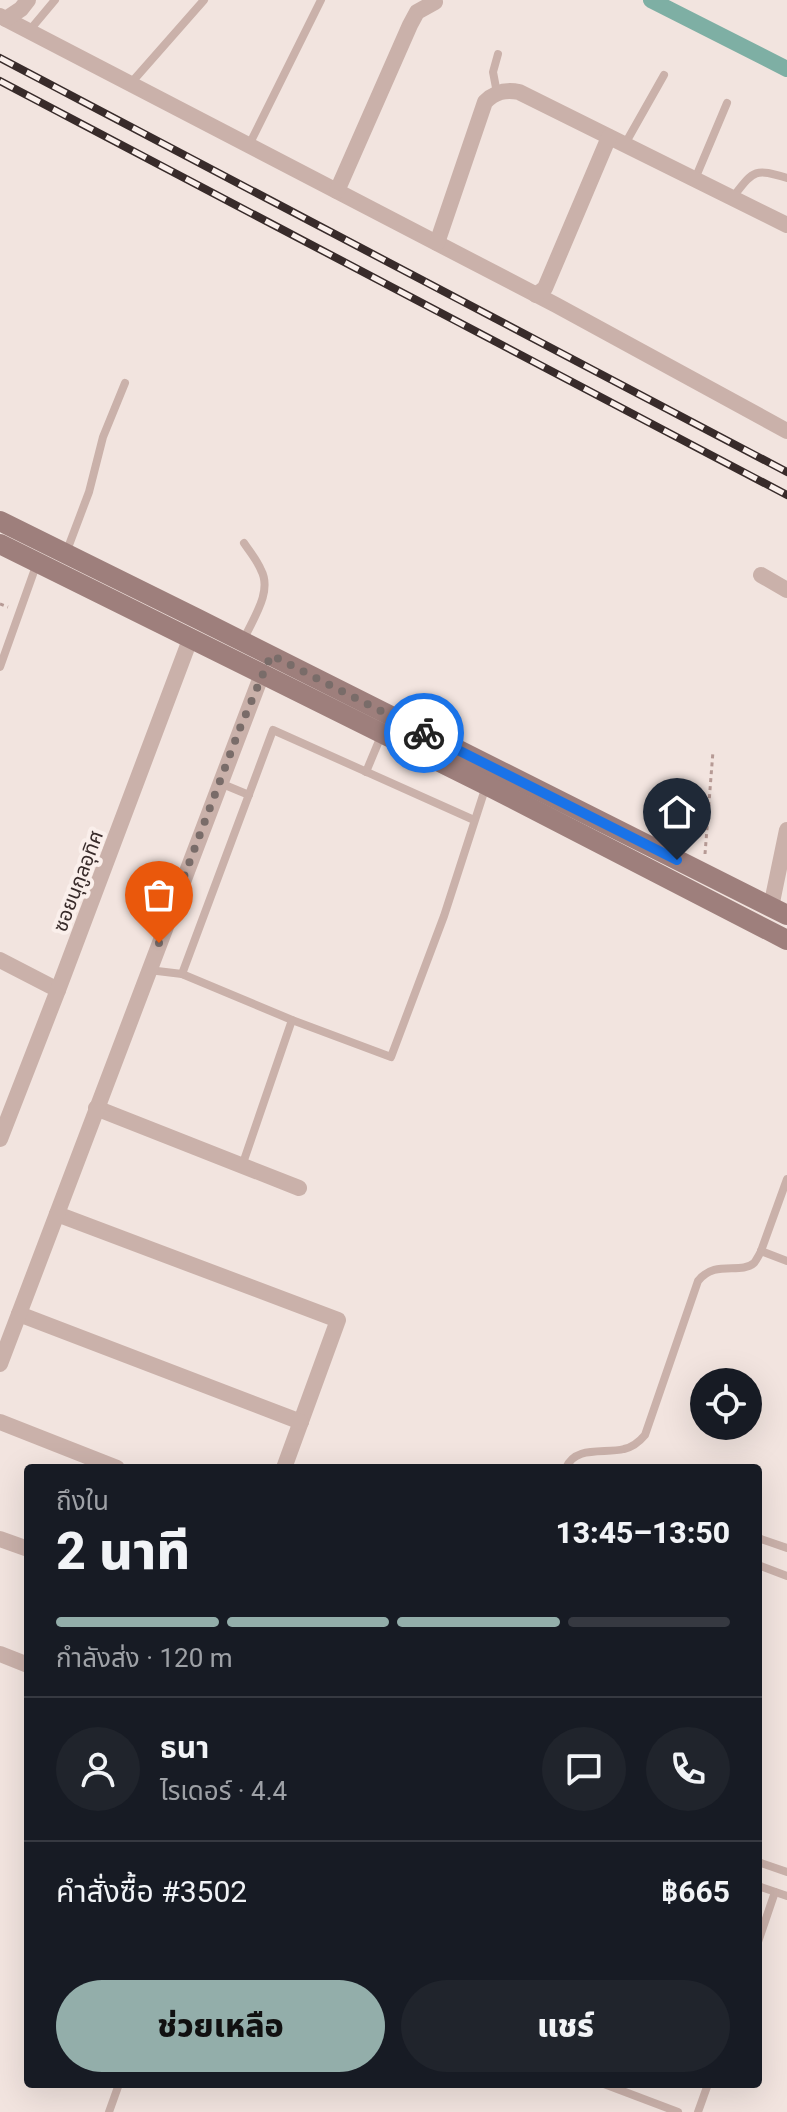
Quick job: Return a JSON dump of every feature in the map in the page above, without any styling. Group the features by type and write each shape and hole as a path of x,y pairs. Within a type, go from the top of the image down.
{"main road":[{"path":"0,521 243,641 266,664 383,733 787,940"},
{"path":"0,544 191,637 266,664 779,911"}],"street":[{"path":"3,18 21,9 28,0"},
{"path":"337,191 410,25 417,12 435,2"},
{"path":"3,18 536,295 787,431"},
{"path":"437,243 485,102 491,95 512,90 787,225"},
{"path":"536,295 545,288 609,137"},
{"path":"761,575 787,590"},
{"name":"ซอยนุกูลอุทิศ","path":"0,1139 4,1112 58,990 191,637"},
{"path":"0,1364 266,664"},
{"path":"779,911 787,830"},
{"path":"0,960 58,990"},
{"path":"96,1108 299,1188"},
{"path":"57,1214 338,1320 285,1464"},
{"path":"19,1314 301,1422"},
{"path":"0,1422 107,1464"},
{"path":"0,1539 24,1548"},
{"path":"0,1654 24,1663"}],"lane":[{"path":"29,31 55,0"},
{"path":"131,84 204,0"},
{"path":"249,145 321,0"},
{"path":"497,93 493,72 498,54"},
{"path":"625,144 664,75"},
{"path":"695,179 727,103"},
{"path":"732,198 756,173 770,172 787,178"},
{"path":"66,553 89,492 103,437 125,383"},
{"path":"243,641 265,584 263,571 244,543"},
{"path":"0,667 37,562"},
{"path":"182,974 273,730 474,820"},
{"path":"366,772 383,733"},
{"path":"219,783 249,795"},
{"path":"148,970 182,974 391,1057 444,916 486,785"},
{"path":"242,1166 292,1020"},
{"path":"568,1464 574,1457 589,1452 625,1449 638,1443 645,1435 698,1281 713,1270 755,1263 787,1179"},
{"path":"761,1251 787,1261"},
{"path":"762,1539 787,1548"},
{"path":"762,1567 787,1576"},
{"path":"762,1863 787,1872"},
{"path":"762,1887 787,1896"},
{"path":"762,1930 775,1892"},
{"path":"109,2112 118,2088"},
{"path":"615,2088 678,2112"},
{"path":"698,2112 707,2088"}],"path":[{"path":"704,874 713,751"}],"waterway":[{"path":"651,0 787,69"}],"railway":[{"path":"0,58 787,472"},
{"path":"0,81 787,495"}],"way so far":[{"path":"159,943 240,728 271,655 424,733"}],"route":[{"path":"424,733 677,860"}]}
